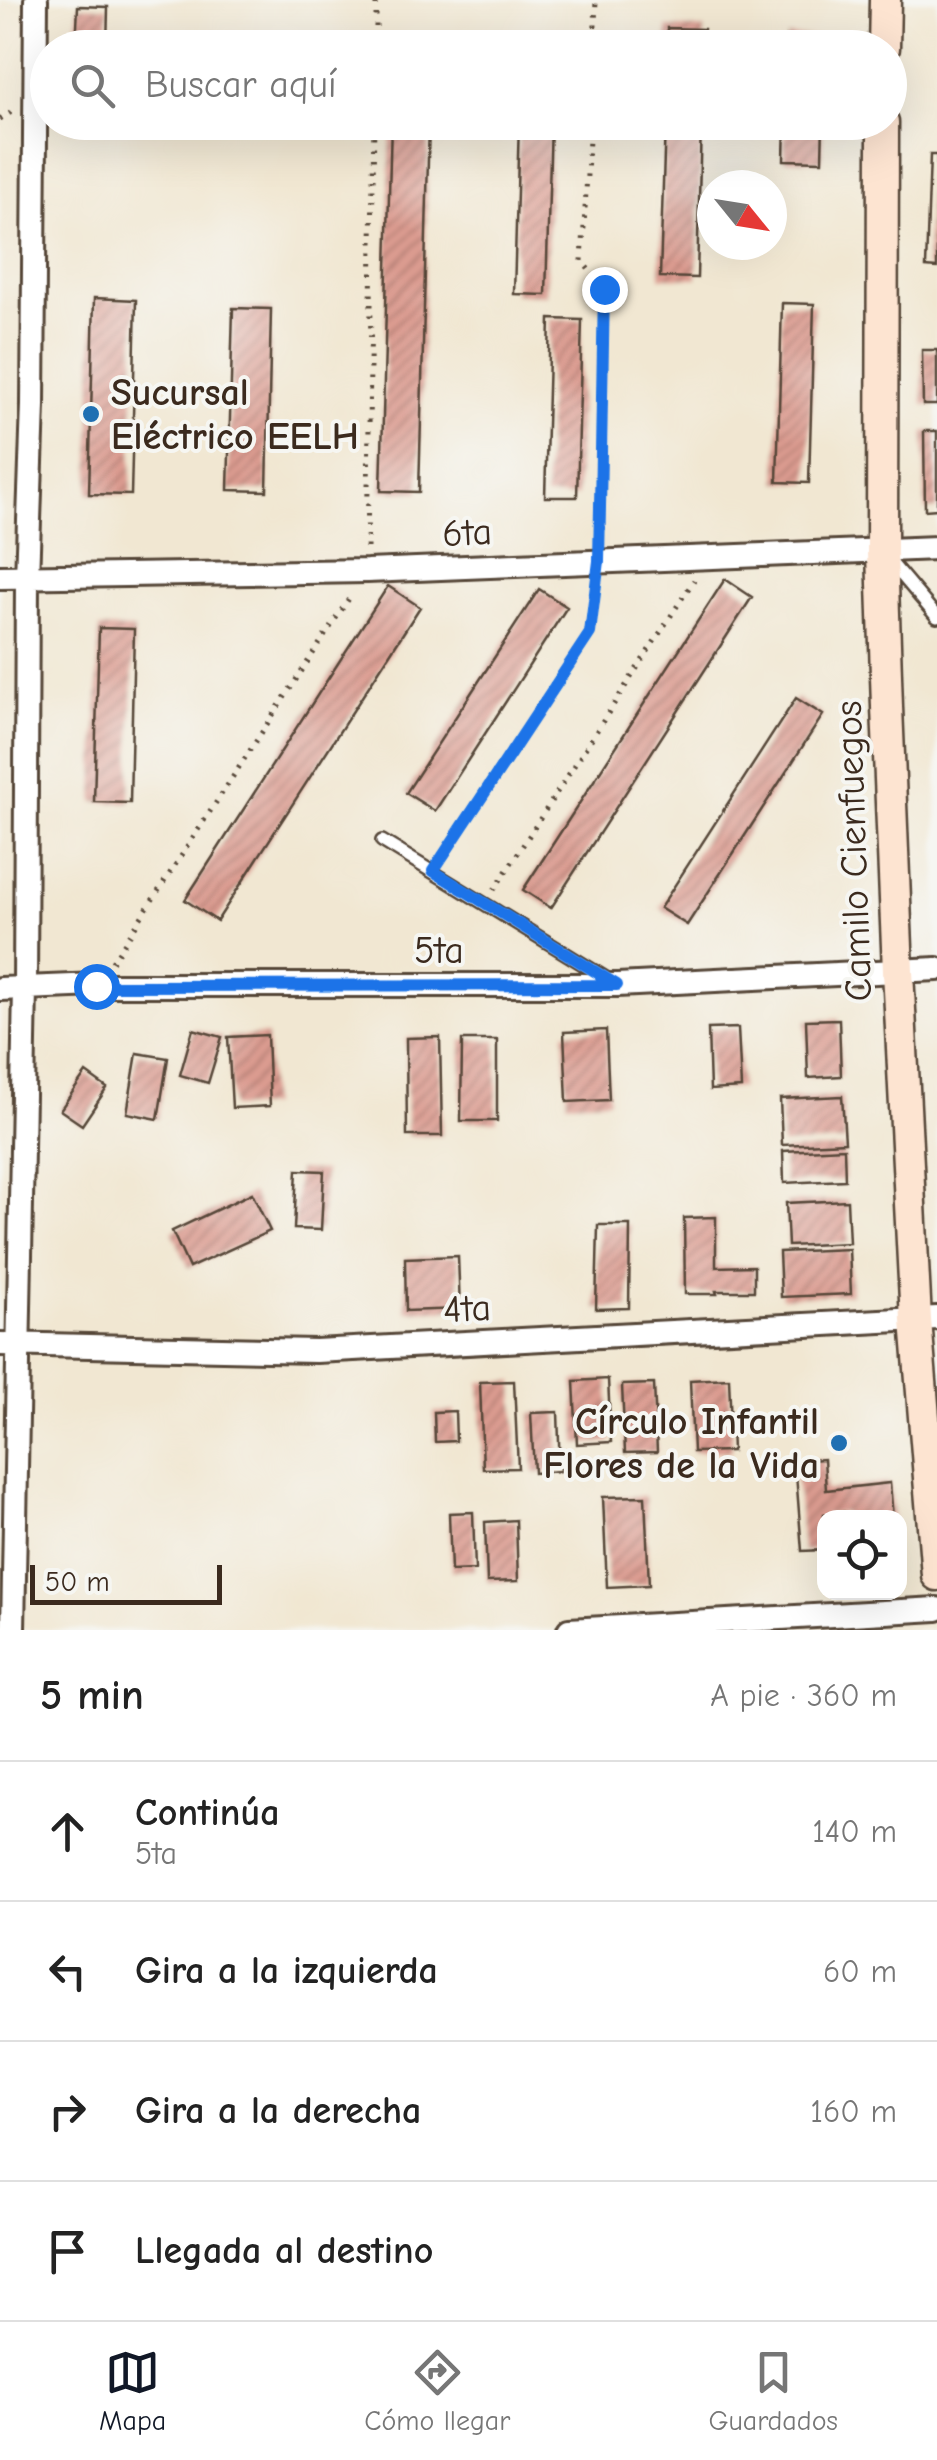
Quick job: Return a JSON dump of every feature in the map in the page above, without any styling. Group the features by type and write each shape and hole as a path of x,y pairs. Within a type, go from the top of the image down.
{"street":[{"path":"36,0 36,30"},
{"path":"884,30 885,0"},
{"path":"13,1630 9,1344 26,988 27,578 35,140"},
{"name":"Camilo Cienfuegos","path":"883,140 882,552 898,971 926,1319 937,1575"},
{"name":"6ta","path":"0,577 367,571 937,548"},
{"name":"5ta","path":"0,989 617,985 937,969"},
{"name":"4ta","path":"9,1344 316,1351 926,1319"},
{"path":"569,1630 937,1610"}],"lane":[{"path":"882,552 937,617"},
{"path":"382,841 617,985"}],"path":[{"path":"376,0 376,30"},
{"path":"595,30 596,0"},
{"path":"433,871 590,633 599,561 604,289 582,262 589,140"},
{"path":"486,904 709,556"}],"building":[{"path":"78,6 108,7 107,30 77,30"},
{"path":"391,140 429,140 419,492 381,491"},
{"path":"518,140 550,140 546,295 514,294"},
{"path":"664,140 701,140 697,278 660,277"},
{"path":"785,140 823,140 822,161 784,160"},
{"path":"930,155 937,155 937,268 926,267"},
{"path":"94,298 136,300 131,495 89,494"},
{"path":"782,303 814,304 809,483 777,482"},
{"path":"233,308 271,309 267,491 228,490"},
{"path":"550,319 582,320 577,497 545,497"},
{"path":"922,350 937,350 937,405 923,405"},
{"path":"924,431 937,431 937,509 925,510"},
{"path":"725,579 752,597 551,908 523,890"},
{"path":"388,586 420,607 217,921 185,900"},
{"path":"539,589 567,607 435,811 406,793"},
{"path":"99,628 134,629 130,803 94,802"},
{"path":"796,698 823,715 687,925 660,908"},
{"path":"839,1019 841,1076 808,1078 806,1020"},
{"path":"738,1028 741,1088 710,1090 708,1029"},
{"path":"193,1029 222,1037 208,1083 180,1075"},
{"path":"606,1030 609,1100 567,1102 564,1032"},
{"path":"267,1035 270,1106 232,1108 228,1037"},
{"path":"440,1037 442,1136 407,1136 406,1038"},
{"path":"462,1040 497,1040 497,1121 461,1121"},
{"path":"137,1053 168,1058 158,1119 127,1113"},
{"path":"86,1073 107,1088 82,1125 60,1110"},
{"path":"842,1096 845,1142 782,1145 780,1099"},
{"path":"844,1148 845,1180 784,1183 783,1151"},
{"path":"297,1170 324,1171 321,1230 294,1229"},
{"path":"252,1193 270,1231 189,1268 172,1231"},
{"path":"847,1200 849,1243 788,1246 786,1203"},
{"path":"716,1217 716,1267 754,1266 754,1291 685,1294 684,1218"},
{"path":"598,1225 630,1225 629,1308 596,1309"},
{"path":"849,1249 851,1294 781,1297 779,1252"},
{"path":"458,1256 460,1309 406,1311 405,1258"},
{"path":"729,1378 732,1451 693,1452 690,1380"},
{"path":"608,1379 611,1442 577,1444 574,1381"},
{"path":"514,1381 518,1468 483,1469 480,1382"},
{"path":"654,1384 657,1452 625,1453 622,1385"},
{"path":"455,1411 456,1441 435,1442 434,1412"},
{"path":"558,1412 560,1471 534,1473 531,1413"},
{"path":"824,1459 826,1490 890,1483 892,1510 817,1510 817,1550 802,1551 795,1461"},
{"path":"645,1496 649,1585 607,1587 603,1497"},
{"path":"473,1512 475,1570 451,1571 449,1513"},
{"path":"516,1520 518,1581 487,1582 485,1522"}],"place":[{"name":"Sucursal Eléctrico EELH","path":"91,414"},
{"name":"Círculo Infantil Flores de la Vida","path":"839,1443"}],"route":[{"path":"96,986 617,985 433,871 590,633 599,561 604,289"}]}
